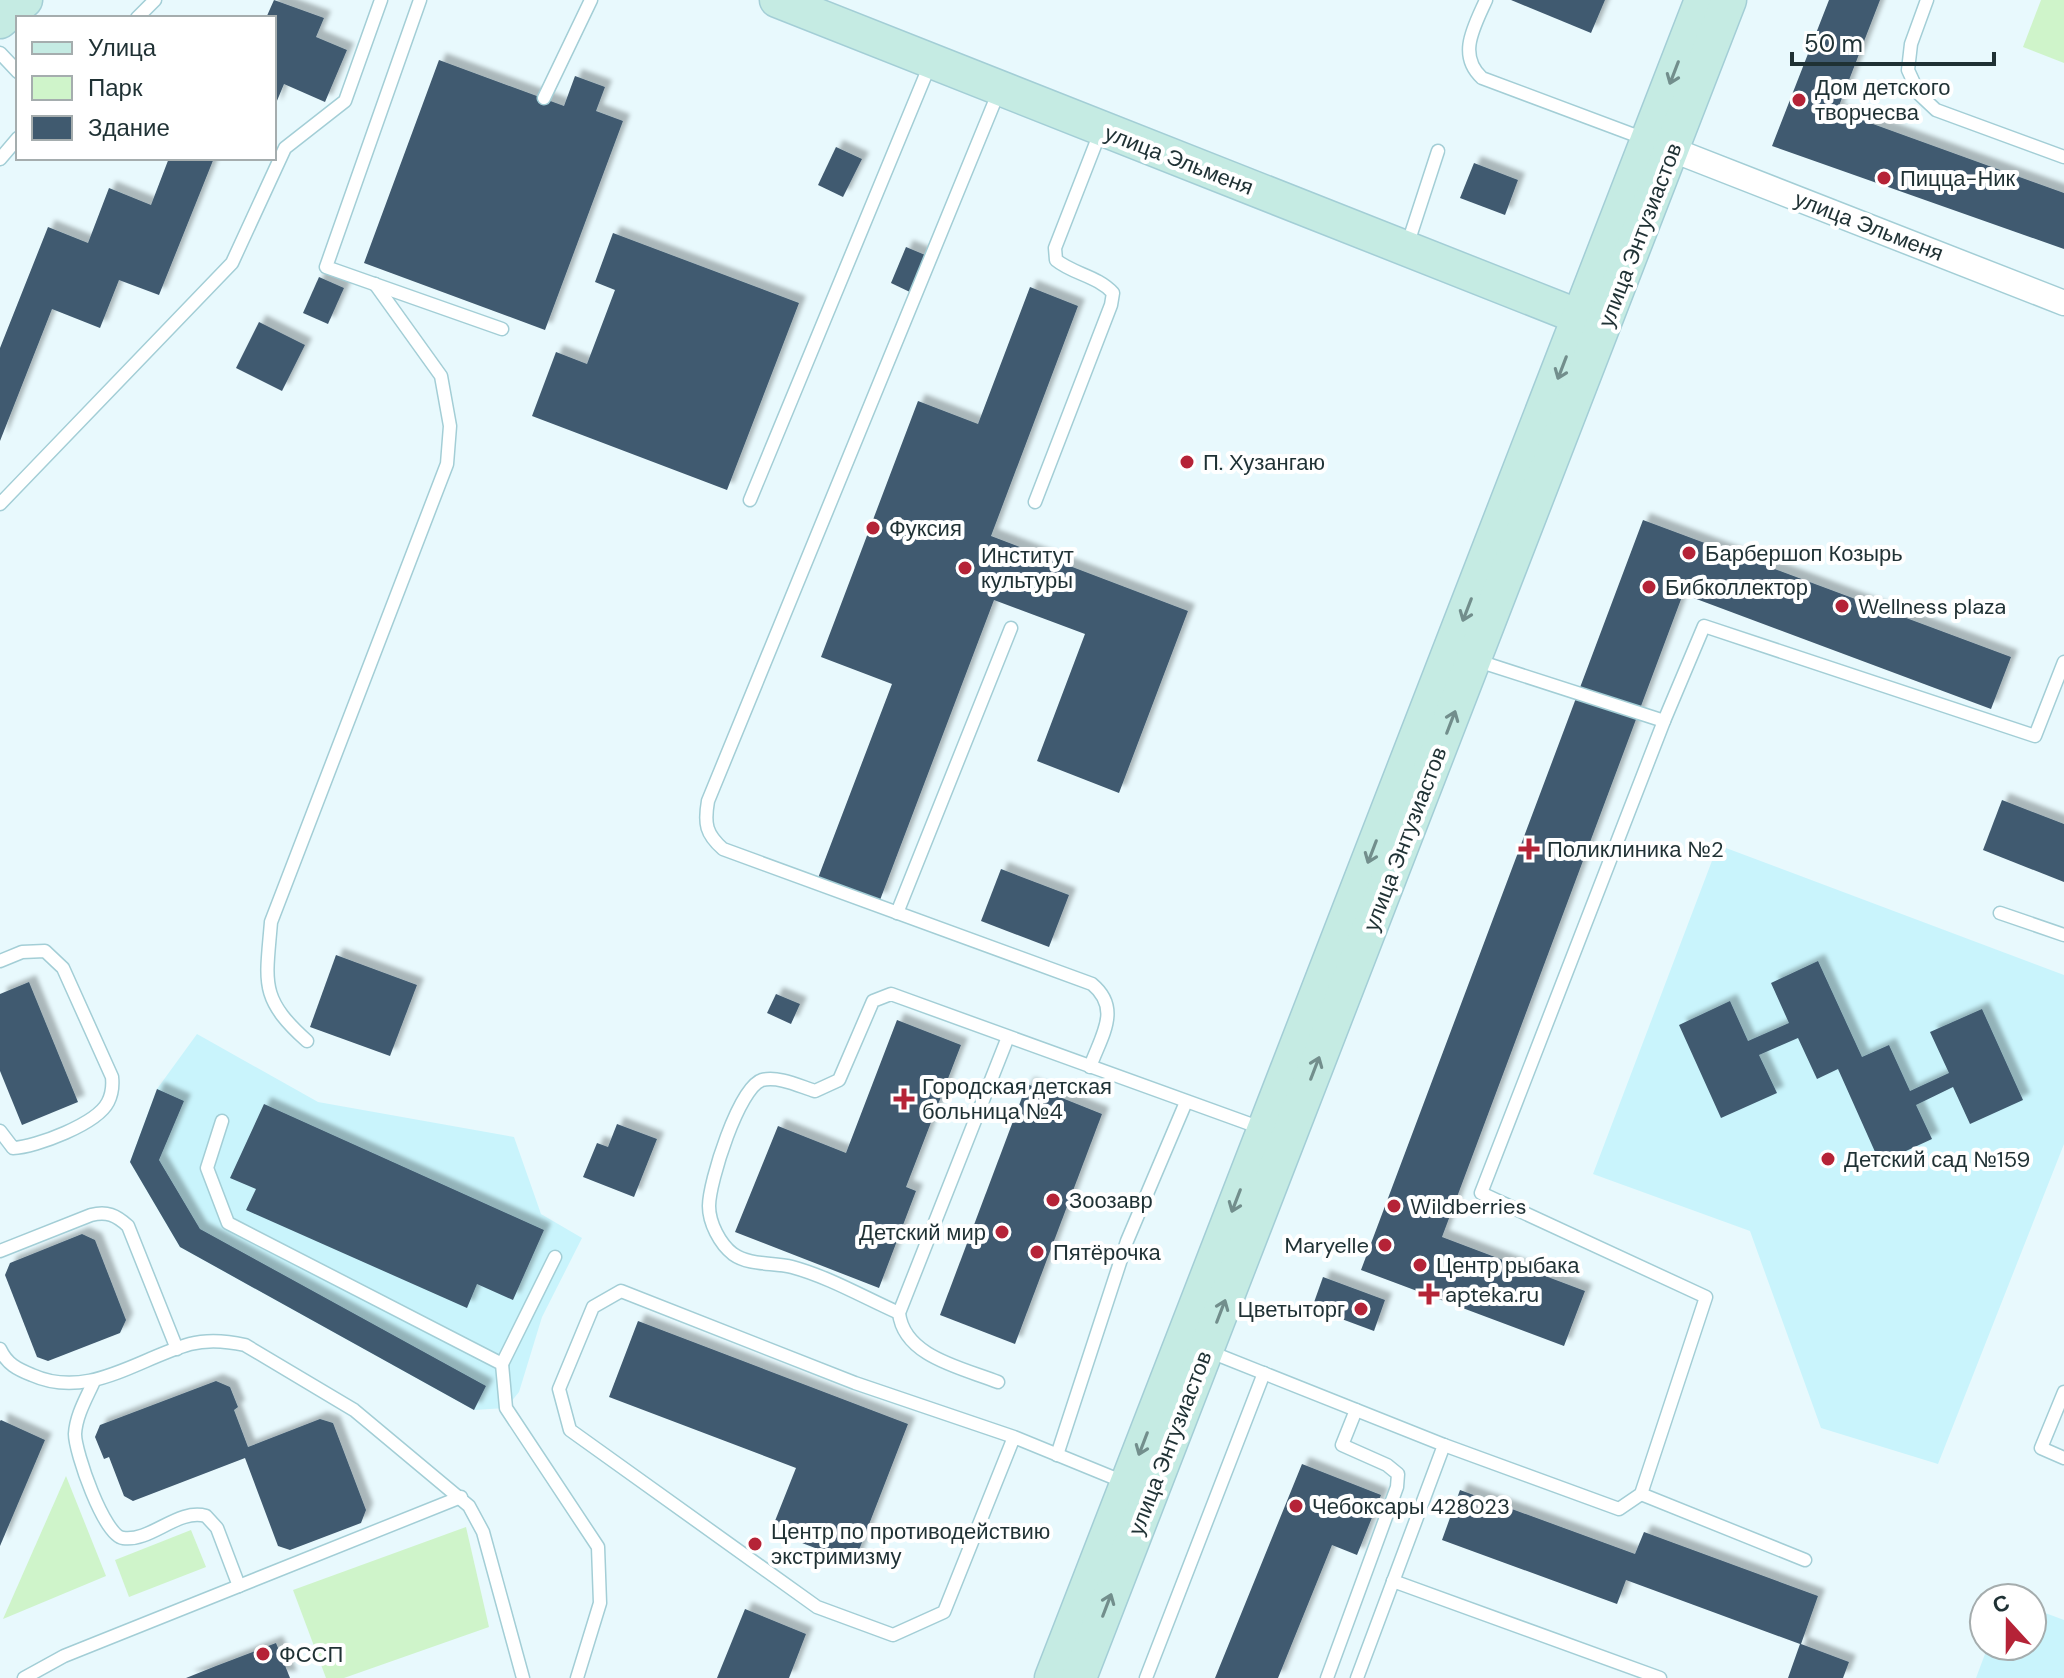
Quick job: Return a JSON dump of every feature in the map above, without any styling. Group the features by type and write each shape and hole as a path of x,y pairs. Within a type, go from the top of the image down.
{"main road":[{"path":"0,21 25,0"},
{"name":"улица Эльменя","path":"779,0 1582,318"},
{"name":"улица Энтузиастов","path":"1079,1678 1139,1488 1661,145 1702,0"},
{"name":"улица Энтузиастов","path":"1463,656 1582,318 1729,0"},
{"name":"улица Энтузиастов","path":"1052,1678 1139,1488"}],"street":[{"name":"улица Эльменя","path":"1661,145 2064,303"}],"lane":[{"path":"139,16 155,0"},
{"path":"0,504 232,263 285,148 345,101 381,0"},
{"path":"420,0 326,267 502,329"},
{"path":"544,98 591,0"},
{"path":"1486,0 1470,39 1468,56 1472,69 1482,78 1661,145"},
{"path":"1927,0 1911,44 1908,70 1919,94 1936,110 2064,157"},
{"path":"0,53 16,70"},
{"path":"750,500 931,62"},
{"path":"1000,90 708,801 705,821 709,837 723,849 1092,984 1109,1004 1108,1018 1090,1067"},
{"path":"1035,502 1111,305 1113,293 1105,284 1064,267 1056,260 1055,248 1101,130"},
{"path":"0,159 16,140"},
{"path":"1406,249 1438,151"},
{"path":"307,1041 279,1016 266,981 271,922 447,464 450,426 441,376 375,284"},
{"path":"1194,1345 1444,1445 1619,1509 1641,1494 1706,1297 1481,1193 1664,721 1704,626 2035,736 2064,662"},
{"path":"897,913 1011,628"},
{"path":"1463,656 1664,721"},
{"path":"2000,913 2064,935"},
{"path":"0,961 22,952 45,951 63,968 112,1077 113,1088 108,1104 91,1120 28,1147 13,1148 0,1131"},
{"path":"899,1313 792,1267 755,1263 734,1255 718,1238 709,1209 711,1182 745,1092 759,1081 776,1079 815,1091 839,1080 873,1001 881,995 891,994 1276,1133"},
{"path":"998,1382 924,1352 911,1342 901,1327 899,1313 1008,1037"},
{"path":"1057,1455 1127,1241 1186,1102"},
{"path":"222,1121 207,1168 228,1223 502,1364"},
{"path":"0,1251 101,1212 120,1218 128,1226 177,1349"},
{"path":"555,1257 502,1364 506,1408 598,1547 600,1603 577,1678"},
{"path":"1014,1437 944,1612 893,1635 817,1607 570,1430 559,1389 593,1307 621,1291 855,1383 1014,1437 1139,1488"},
{"path":"0,1349 18,1369 46,1382 63,1385 94,1381 206,1341 245,1345 354,1410 461,1497 483,1532 523,1678"},
{"path":"1146,1678 1264,1373"},
{"path":"94,1381 78,1417 75,1436 109,1530 124,1538 135,1537 192,1515 206,1516 217,1528 239,1586"},
{"path":"2064,1392 2041,1448 2064,1458"},
{"path":"1327,1678 1397,1487 1398,1474 1387,1465 1342,1445 1356,1410"},
{"path":"1357,1678 1444,1445"},
{"path":"1641,1494 1805,1560"},
{"path":"24,1678 64,1656 461,1497"},
{"path":"1393,1581 1660,1678"}],"shaded area":[{"name":"Детский сад №159","path":"1718,845 2064,975 2064,1144 1938,1464 1821,1428 1750,1231 1593,1174"},
{"path":"197,1034 318,1102 514,1137 541,1214 582,1238 542,1317 519,1392 506,1408 474,1410 180,1247 130,1162 157,1089"},
{"path":"2048,1614 2064,1620 2064,1678 1976,1678 1982,1662 2048,1662"}],"green space":[{"path":"2041,0 2064,0 2064,63 2023,47"},
{"path":"66,1476 106,1576 3,1619"},
{"path":"466,1527 489,1627 344,1678 326,1678 293,1590"},
{"path":"191,1530 206,1567 129,1597 115,1560"}],"building":[{"path":"274,0 324,18 316,37 347,50 325,102 284,84 276,103 276,16 267,16"},
{"path":"1511,0 1605,0 1591,33"},
{"path":"1829,0 1880,0 1837,111 2064,193 2064,249 1772,146"},
{"path":"439,60 564,106 575,76 605,87 596,111 623,121 545,330 364,263"},
{"path":"836,147 862,159 843,197 818,185"},
{"path":"168,160 213,160 159,295 119,280 100,328 52,309 0,441 0,348 48,227 88,243 109,188 151,205"},
{"path":"1474,163 1518,180 1505,215 1460,198"},
{"path":"613,233 799,303 727,490 532,416 556,352 587,364 615,290 595,282"},
{"path":"906,247 930,257 914,294 891,283"},
{"path":"319,277 344,288 328,324 303,313"},
{"name":"Институт культуры","path":"1030,287 1078,306 991,536 1188,611 1119,793 1037,761 1085,634 994,600 880,900 818,878 892,684 821,657 918,401 978,424"},
{"path":"259,322 305,345 282,391 236,368"},
{"path":"1643,520 2011,657 1991,709 1683,594 1442,1237 1585,1291 1564,1346 1361,1270"},
{"path":"2002,800 2064,824 2064,882 1983,850"},
{"path":"1001,869 1069,895 1049,947 981,921"},
{"path":"336,955 417,985 390,1056 310,1027"},
{"path":"1818,961 1862,1057 1889,1045 1910,1091 1949,1073 1930,1032 1982,1009 2023,1100 1970,1124 1953,1087 1916,1105 1932,1139 1880,1163 1838,1069 1817,1079 1798,1038 1759,1055 1777,1093 1721,1118 1679,1025 1730,1001 1748,1041 1789,1023 1771,983"},
{"path":"29,982 78,1102 22,1125 0,1071 0,994"},
{"path":"776,994 800,1004 791,1024 767,1013"},
{"path":"897,1020 961,1045 906,1187 916,1191 879,1288 735,1232 778,1126 846,1153"},
{"path":"1027,1084 1102,1114 1015,1344 940,1315"},
{"path":"157,1089 184,1101 159,1160 200,1229 486,1386 474,1410 180,1247 130,1162"},
{"path":"264,1104 544,1230 513,1300 477,1284 467,1308 246,1210 256,1189 230,1178"},
{"path":"617,1124 657,1139 634,1197 583,1177 597,1143 608,1147"},
{"path":"82,1234 95,1240 126,1320 120,1333 48,1361 37,1357 5,1275 10,1263"},
{"path":"1323,1277 1385,1300 1374,1331 1312,1308"},
{"path":"638,1321 908,1424 854,1563 771,1531 796,1468 609,1397"},
{"path":"216,1381 230,1387 238,1407 234,1410 248,1447 320,1419 333,1423 366,1510 361,1523 290,1550 278,1546 245,1458 133,1501 124,1496 109,1457 104,1459 95,1437 100,1425"},
{"path":"0,1421 45,1440 0,1546"},
{"path":"1302,1464 1381,1495 1357,1555 1332,1545 1278,1678 1215,1678"},
{"path":"1460,1490 1635,1554 1644,1532 1818,1596 1801,1644 1849,1662 1843,1678 1788,1678 1800,1644 1626,1580 1617,1604 1442,1540"},
{"path":"745,1609 806,1634 789,1678 717,1678"},
{"name":"ФССП","path":"276,1643 290,1678 186,1678 216,1666"}],"place":[{"name":"Дом детского творчесва","path":"1799,100"},
{"name":"Пицца-Ник","path":"1884,178"},
{"name":"П. Хузангаю","path":"1187,462"},
{"name":"Фуксия","path":"873,528"},
{"name":"Барбершоп Козырь","path":"1689,553"},
{"name":"Институт культуры","path":"965,568"},
{"name":"Бибколлектор","path":"1649,587"},
{"name":"Wellness plaza","path":"1842,606"},
{"name":"Поликлиника №2","path":"1529,849"},
{"name":"Городская детская больница №4","path":"904,1099"},
{"name":"Детский сад №159","path":"1828,1159"},
{"name":"Зоозавр","path":"1053,1200"},
{"name":"Wildberries","path":"1394,1206"},
{"name":"Детский мир","path":"1002,1232"},
{"name":"Maryelle","path":"1385,1245"},
{"name":"Пятёрочка","path":"1037,1252"},
{"name":"Центр рыбака","path":"1420,1265"},
{"name":"apteka.ru","path":"1429,1294"},
{"name":"Цветыторг","path":"1361,1309"},
{"name":"Чебоксары 428023","path":"1296,1506"},
{"name":"Центр по противодействию экстримизму","path":"755,1544"},
{"name":"ФССП","path":"263,1654"}]}
